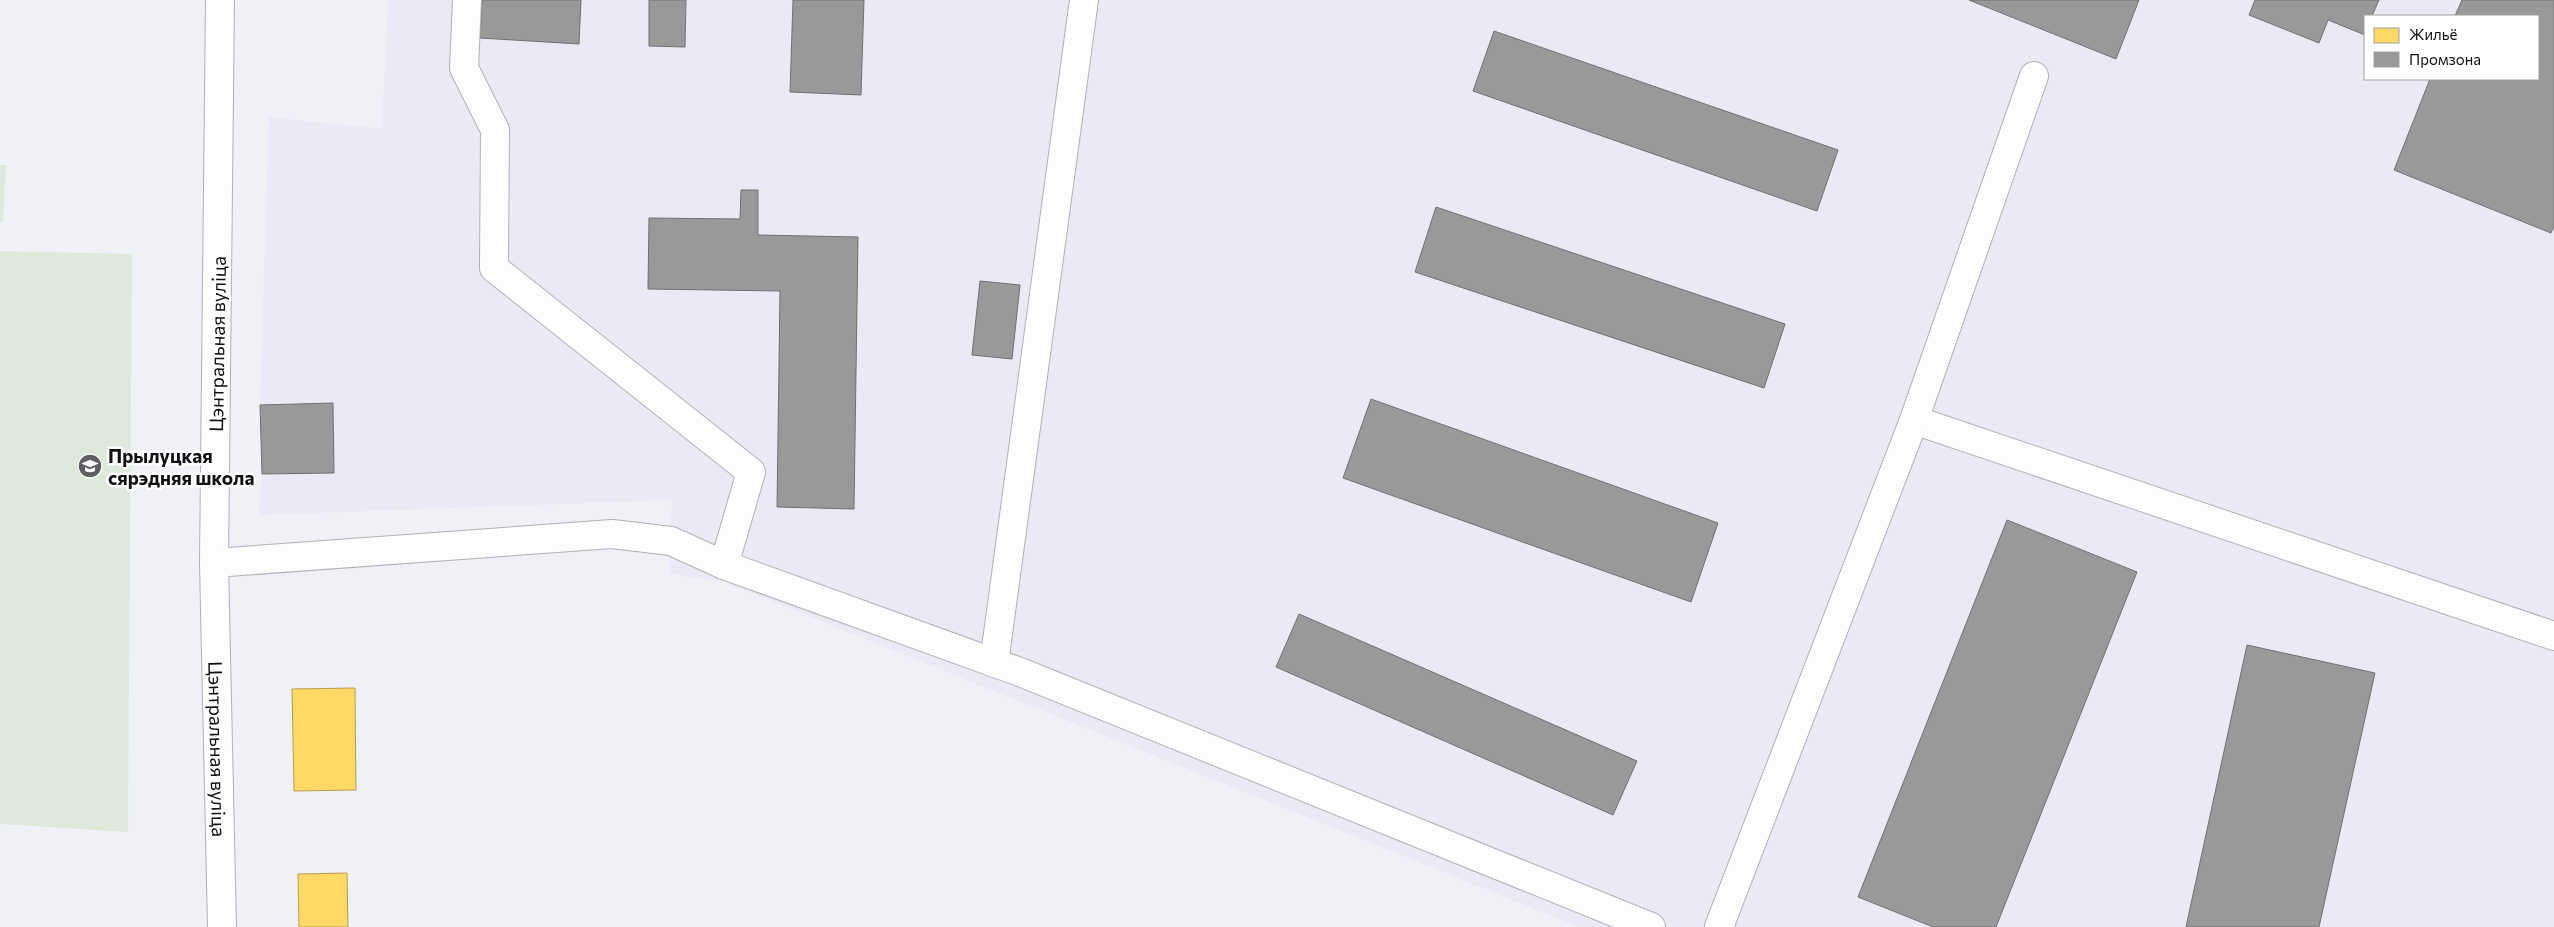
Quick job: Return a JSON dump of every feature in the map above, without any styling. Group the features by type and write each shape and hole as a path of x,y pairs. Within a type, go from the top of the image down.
{"street":[{"name":"Цэнтральная вуліца","path":"220,0 214,563 222,927"},
{"path":"467,0 464,68 495,130 494,268 750,472 724,565"},
{"path":"994,662 1084,0"},
{"path":"1719,927 1914,420 2034,76"},
{"path":"1914,420 2554,636"},
{"path":"214,563 612,534 671,542 724,565 994,662 1650,927"}],"shaded area":[{"path":"388,0 2554,0 2554,927 1579,927 724,582 669,574 672,500 258,515 262,474 260,405 269,117 382,129"},
{"path":"0,165 6,165 3,222 0,221"},
{"path":"0,251 132,254 128,832 0,824"}],"building: Жильё":[{"path":"355,688 356,790 294,791 292,689"},
{"path":"347,873 348,927 299,927 298,874"}],"building: Промзона":[{"path":"482,0 581,0 579,44 480,38"},
{"path":"649,0 686,0 685,47 649,46"},
{"path":"793,0 864,0 861,95 790,92"},
{"path":"1969,0 2139,0 2116,59"},
{"path":"2255,0 2379,0 2372,15 2364,15 2364,35 2328,20 2319,43 2249,15"},
{"path":"2462,0 2554,0 2554,226 2551,233 2394,170 2430,80 2539,80 2539,15 2455,15"},
{"path":"1494,31 1838,150 1817,211 1473,91"},
{"path":"741,190 758,190 758,235 858,237 854,509 777,507 780,291 648,289 649,218 740,219"},
{"path":"1436,207 1785,324 1764,388 1415,272"},
{"path":"980,281 1020,285 1012,359 972,355"},
{"path":"1371,399 1718,523 1691,602 1343,478"},
{"path":"333,403 334,473 262,474 260,405"},
{"path":"2007,520 2137,572 1996,927 1933,927 1858,897"},
{"path":"1299,614 1637,761 1613,815 1276,667"},
{"path":"2247,645 2375,673 2319,927 2186,927"}],"place":[{"name":"Прылуцкая сярэдняя школа","path":"90,466"}]}
